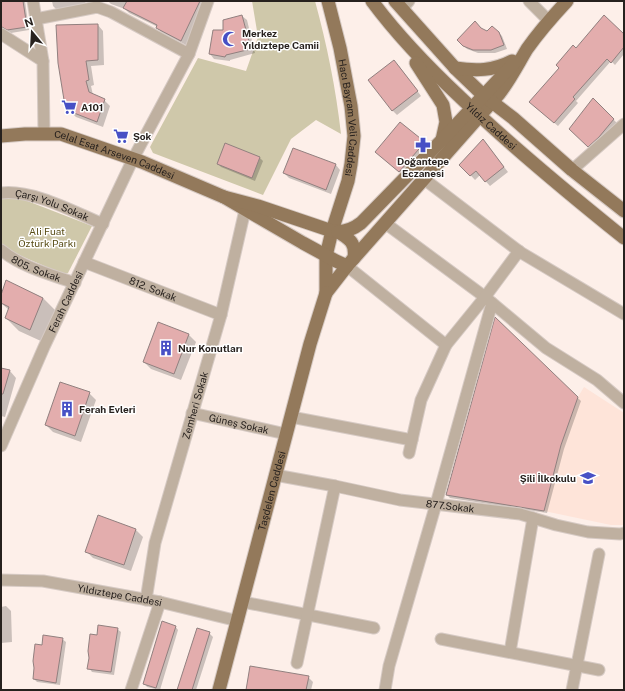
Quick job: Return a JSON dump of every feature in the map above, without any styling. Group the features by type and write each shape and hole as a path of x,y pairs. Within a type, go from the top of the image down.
{"main road":[{"name":"Hacı Bayram Veli Caddesi","path":"326,293 326,256 335,232 348,181 354,136 352,106 340,48 328,1"},
{"name":"Yıldız Caddesi","path":"372,1 388,24 422,61 476,113 574,198 624,238"},
{"path":"326,293 350,262 424,179 488,99 511,78 523,53 548,21 567,1"},
{"name":"Yıldız Caddesi","path":"402,4 455,68 488,99 572,170 624,211"},
{"path":"388,24 429,81 443,105 446,122 442,140"},
{"path":"455,68 476,71 489,70 502,66 523,53"},
{"path":"335,232 354,228 362,223 442,140 476,113"},
{"name":"Celal Esat Arseven Caddesi","path":"1,136 60,134 133,159 224,197"},
{"path":"224,197 258,206 335,232 348,238 355,251 350,262"},
{"path":"224,197 326,256 350,262"},
{"name":"Taşdelen Caddesi","path":"218,690 238,621 310,344 326,293"}],"street":[{"path":"33,1 43,61 44,134"},
{"name":"Ferah Caddesi","path":"1,446 74,283 133,159 189,54 208,1"},
{"path":"529,1 548,21"},
{"path":"36,19 93,4 111,12 189,54"},
{"path":"1,34 43,61"},
{"path":"572,170 624,124"},
{"path":"424,179 519,251 624,314"},
{"name":"Çarşı Yolu Sokak","path":"1,193 12,192 46,200 102,224"},
{"name":"Zemheri Sokak","path":"146,600 155,543 221,315 245,210"},
{"path":"384,223 489,300 546,348 597,380 624,403"},
{"name":"805. Sokak","path":"1,250 11,258 74,283"},
{"path":"409,453 421,400 446,345 489,300 519,251"},
{"name":"812. Sokak","path":"84,262 221,315"},
{"path":"350,262 446,345"},
{"path":"385,690 389,666 436,504 489,300"},
{"name":"Güneş Sokak","path":"192,413 286,434"},
{"path":"291,417 412,440"},
{"name":"877.Sokak","path":"275,475 400,500 520,514 588,532 624,533"},
{"path":"297,662 335,486"},
{"path":"510,652 533,518"},
{"path":"572,690 599,554"},
{"name":"Yıldıztepe Caddesi","path":"1,580 43,581 160,602 238,621"},
{"path":"133,690 160,602"},
{"path":"243,602 374,628"},
{"path":"441,639 599,670"}],"shaded area":[{"name":"Şili İlkokulu","path":"584,387 624,413 624,525 611,525 544,511 561,445 578,397"}],"green space":[{"path":"252,1 315,1 331,67 341,134 316,120 291,139 263,195 153,153 150,147 198,58 246,71 258,37"},
{"name":"Ali Fuat Öztürk Parkı","path":"1,197 17,197 92,226 68,273 63,274 5,249 1,245"}],"building":[{"path":"1,1 23,1 27,27 7,30 1,26"},
{"path":"127,1 200,1 181,41 156,28 157,25 123,8"},
{"name":"Merkez Yıldıztepe Camii","path":"242,15 251,49 226,55 225,57 209,54 213,30 223,30 223,20"},
{"path":"604,15 624,34 624,47 611,63 607,59 573,97 575,99 554,123 529,102 559,68 556,65 573,45 576,48"},
{"path":"475,21 481,28 487,31 492,26 499,32 504,45 491,50 473,50 463,46 457,40"},
{"path":"98,24 98,60 86,61 89,80 86,81 89,92 105,99 97,122 69,111 65,106 58,63 56,25"},
{"path":"394,60 418,91 392,111 368,80"},
{"path":"593,98 614,119 599,137 588,147 569,129"},
{"path":"400,122 425,142 399,172 375,152"},
{"path":"483,139 504,167 485,182 476,171 470,176 459,165"},
{"path":"225,143 260,157 252,178 217,164"},
{"path":"293,148 336,164 326,190 283,173"},
{"path":"6,280 43,298 30,330 5,318 9,307 1,303 1,295"},
{"path":"495,317 578,397 561,445 544,511 446,495"},
{"name":"Nur Konutları","path":"158,322 189,334 174,374 143,362"},
{"path":"1,368 10,370 3,394 1,394"},
{"name":"Ferah Evleri","path":"60,382 90,392 75,436 45,425"},
{"path":"98,515 136,529 124,565 85,552"},
{"path":"162,621 176,626 156,688 143,684"},
{"path":"98,625 118,628 111,672 87,669 90,634 97,635"},
{"path":"197,628 210,632 192,690 177,690"},
{"path":"43,635 63,638 56,683 33,679 35,644 42,645"},
{"path":"250,666 309,676 306,690 246,690"}],"place":[{"name":"Merkez Yıldıztepe Camii","path":"230,39"},
{"name":"A101","path":"69,107"},
{"name":"Şok","path":"121,136"},
{"name":"Doğantepe Eczanesi","path":"423,145"},
{"name":"Nur Konutları","path":"166,348"},
{"name":"Ferah Evleri","path":"67,409"},
{"name":"Şili İlkokulu","path":"588,478"}]}
